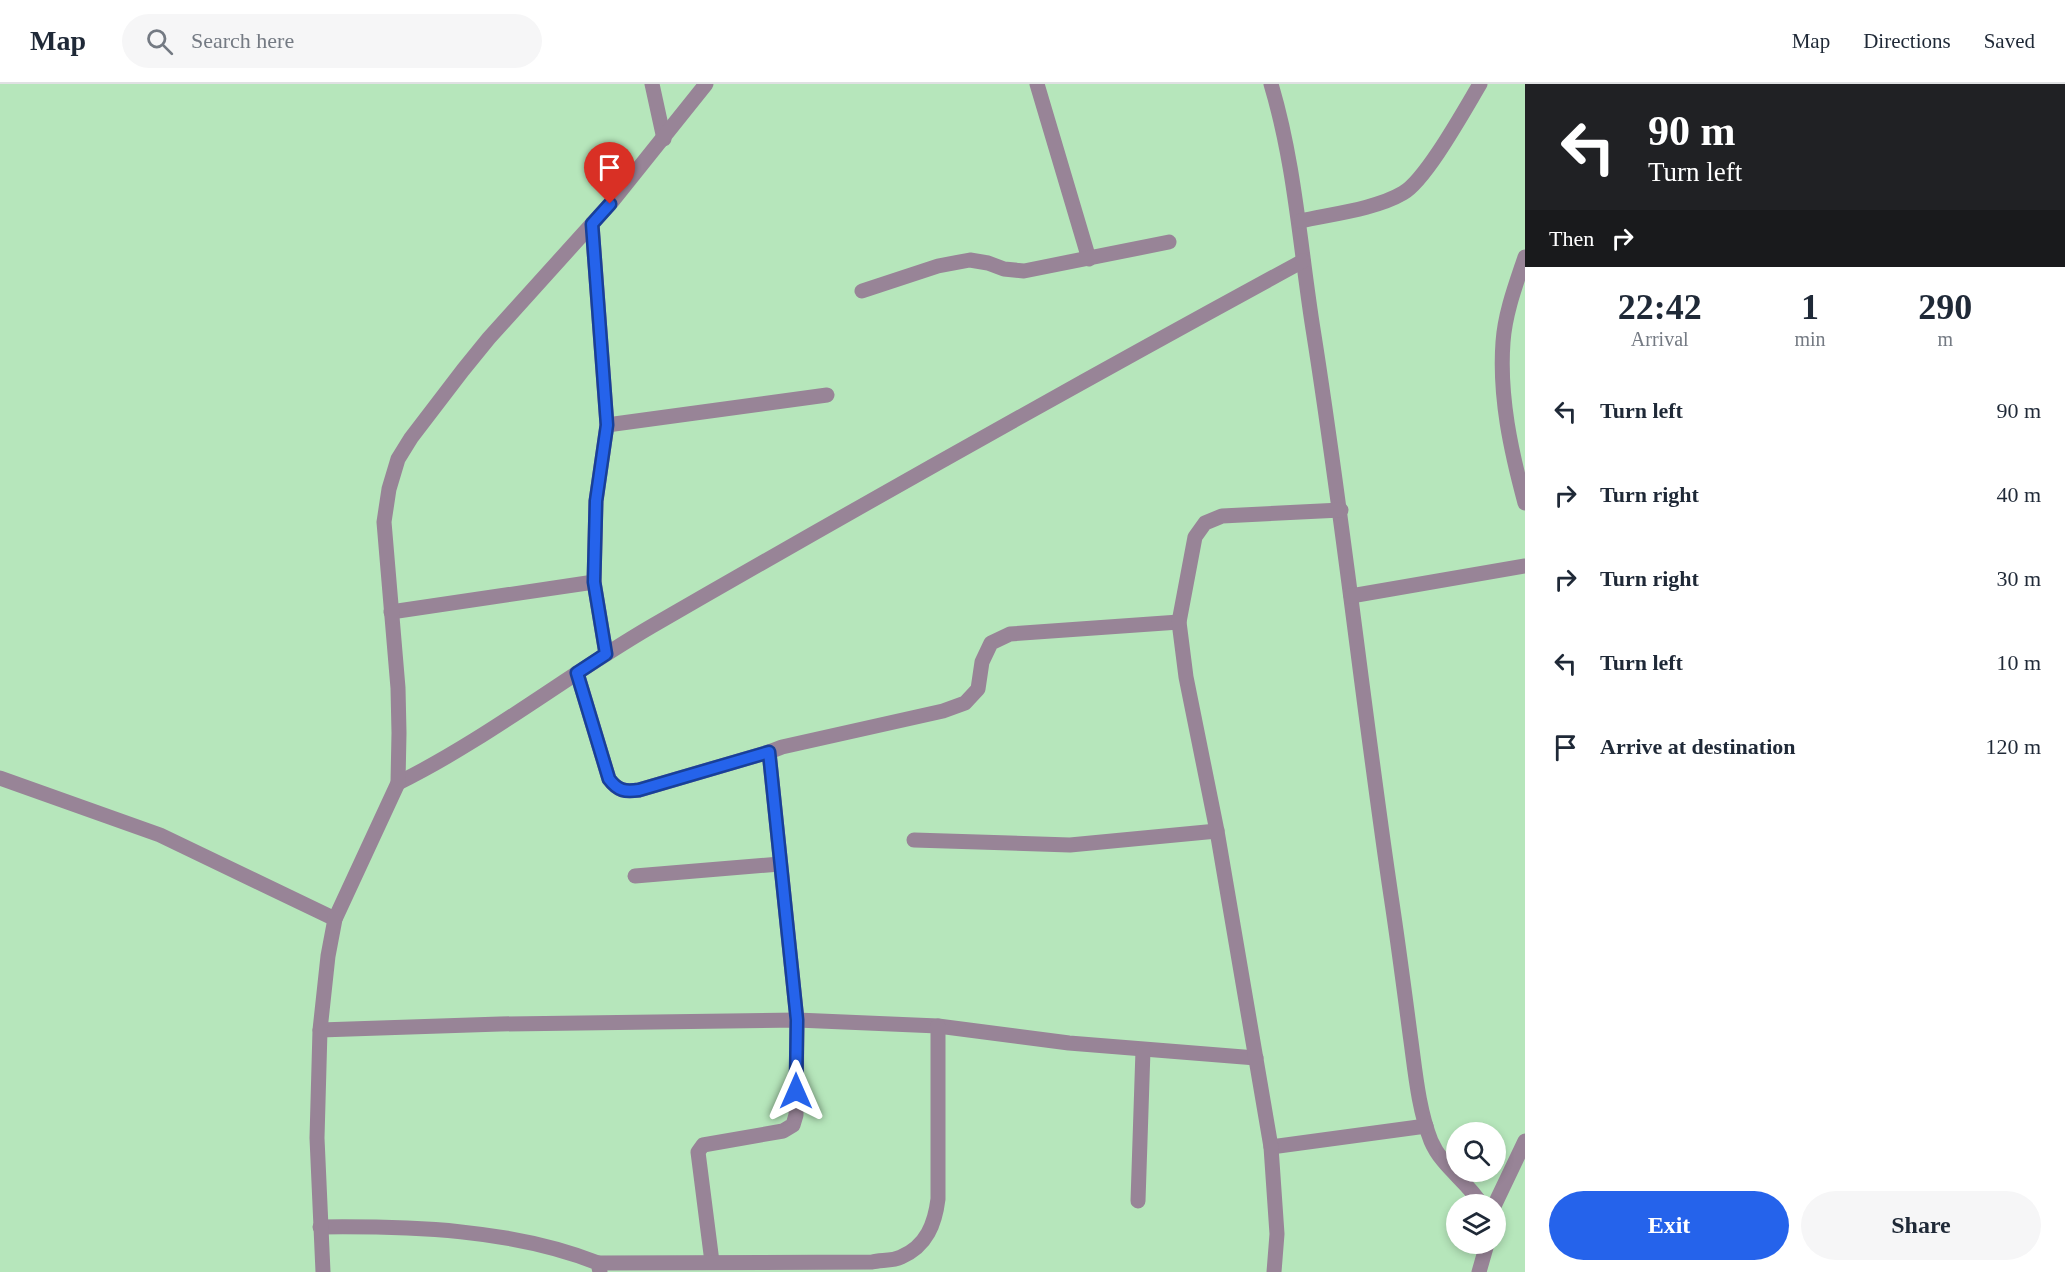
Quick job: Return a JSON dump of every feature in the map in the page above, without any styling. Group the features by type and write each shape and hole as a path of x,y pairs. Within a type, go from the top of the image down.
{"street":[{"path":"652,84 664,139"},
{"path":"323,1272 317,1138 320,1030 334,919 398,783 399,733 384,522 389,489 398,459 411,438 489,338 592,224 664,139 706,84"},
{"path":"1037,84 1089,260"},
{"path":"1271,84 1279,111 1300,221 1303,261 1341,510 1373,776 1416,1075 1426,1126 1433,1145 1442,1160 1472,1194"},
{"path":"1300,221 1372,204 1403,193 1418,180 1480,84"},
{"path":"592,224 607,425 596,501 594,582 606,654"},
{"path":"862,291 938,266 970,260 988,262 1004,269 1024,271 1089,260 1169,242"},
{"path":"1525,257 1513,292 1503,352 1503,385 1509,444 1525,503"},
{"path":"398,783 450,756 606,654 1139,350 1303,261"},
{"path":"607,425 827,395"},
{"path":"1274,1272 1277,1234 1271,1147 1217,831 1186,677 1179,622 1195,537 1205,523 1222,516 1341,510"},
{"path":"1351,596 1525,566"},
{"path":"391,612 594,582"},
{"path":"577,673 609,779 616,789 627,792 782,747 944,711 965,703 978,689 982,662 991,643 1010,634 1179,622"},
{"path":"712,1262 698,1152 703,1145 783,1131 793,1125 796,1115 797,1020 769,752"},
{"path":"0,778 160,835 334,919"},
{"path":"914,840 1070,845 1217,831"},
{"path":"635,876 780,864"},
{"path":"320,1030 500,1024 797,1020 938,1026 1143,1050 1256,1058"},
{"path":"320,1227 434,1228 504,1238 580,1256 599,1267 712,1262 872,1262 901,1257 925,1241 935,1220 938,1199 938,1026"},
{"path":"1138,1201 1143,1050"},
{"path":"1271,1147 1426,1126"},
{"path":"1500,1194 1525,1141"},
{"path":"1479,1272 1484,1254"}],"route":[{"path":"610,204 592,224 607,425 596,501 593,541 594,582 606,654 577,673 609,779 616,789 627,792 639,790 769,752 797,1020 796,1091"}]}
